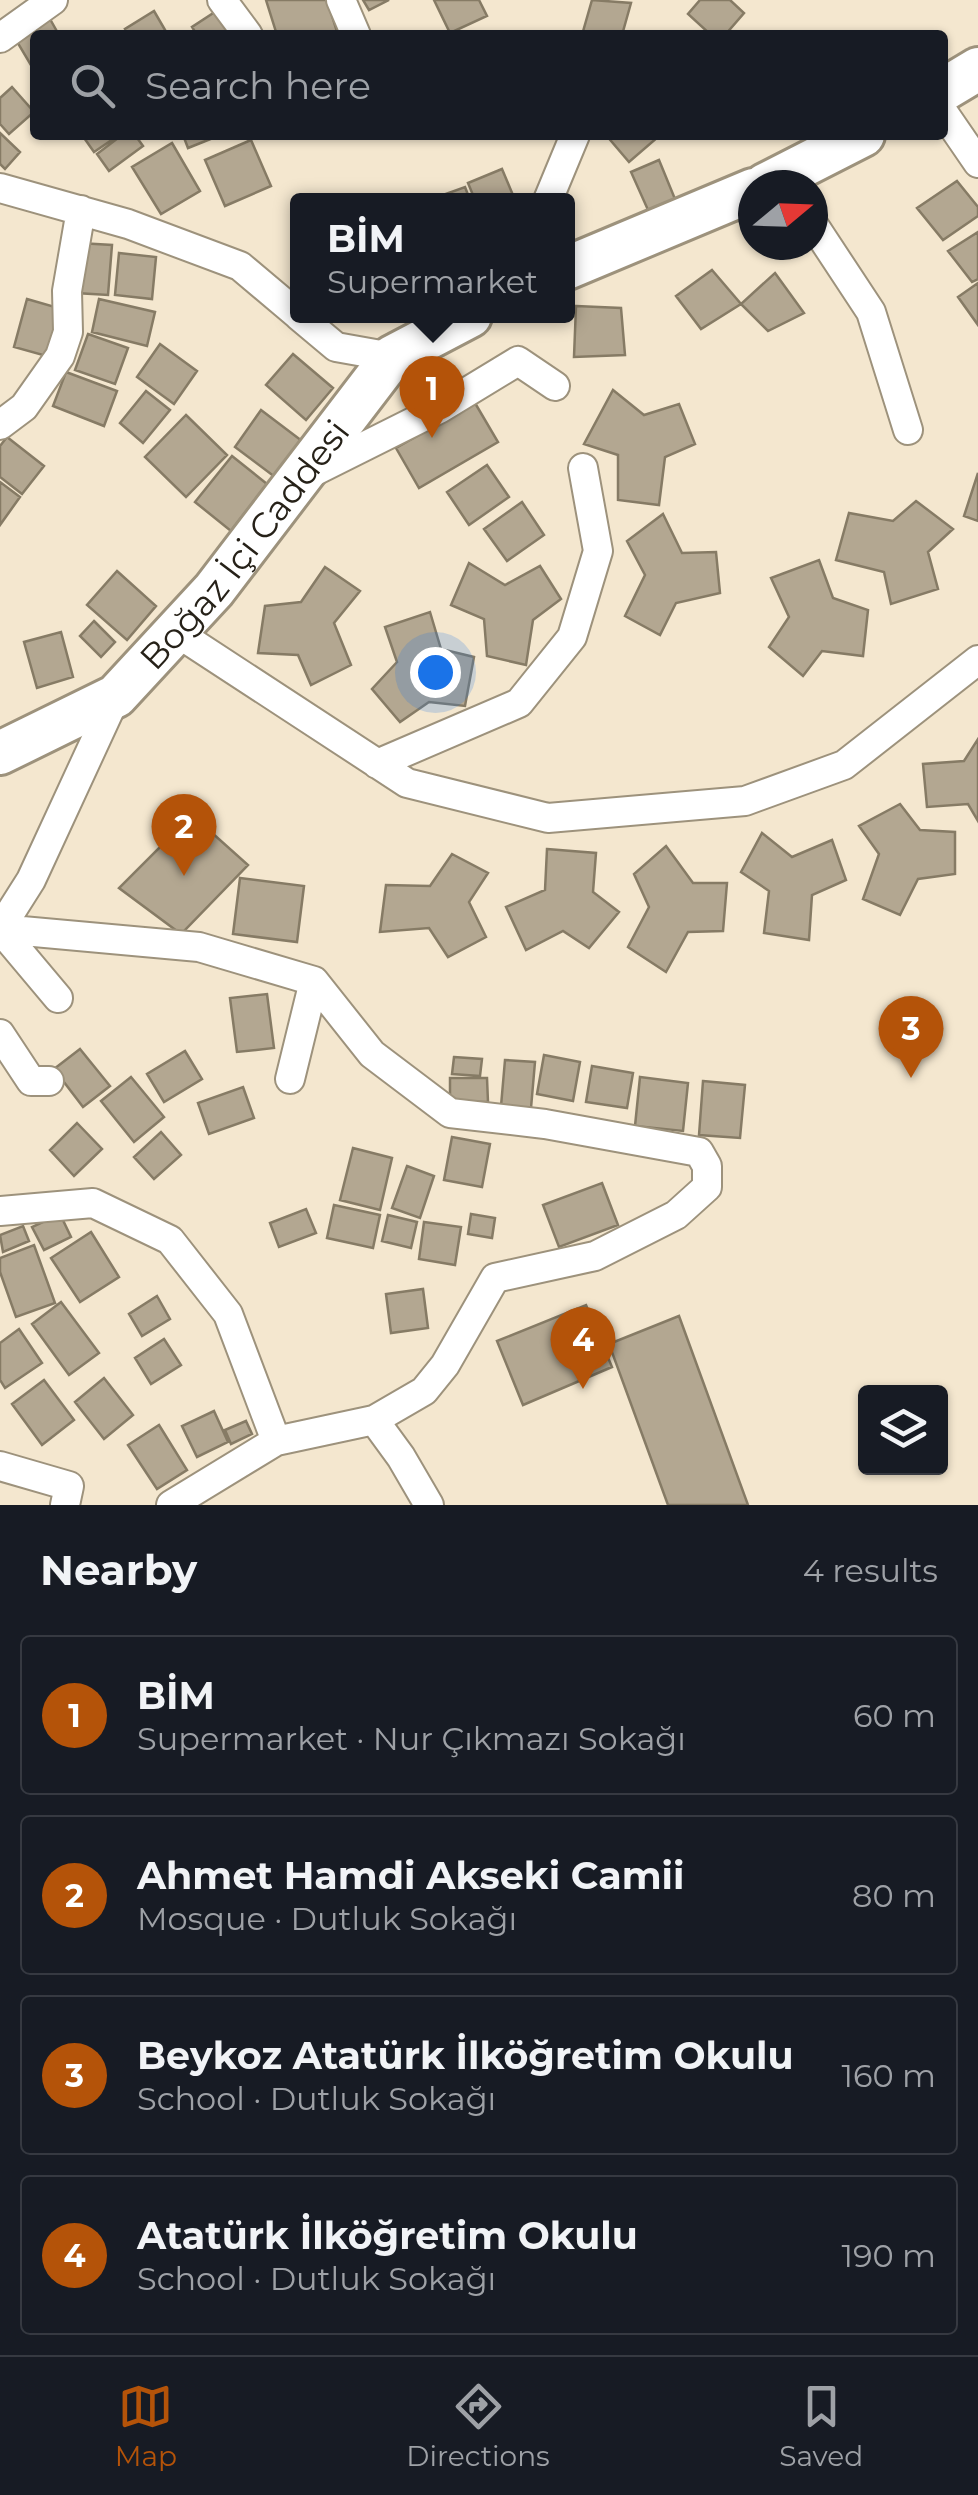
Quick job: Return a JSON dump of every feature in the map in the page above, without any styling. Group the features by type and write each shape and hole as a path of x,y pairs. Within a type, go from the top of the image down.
{"main road":[{"path":"948,87 978,69"},
{"path":"798,170 854,140"},
{"path":"575,265 738,198"},
{"name":"Boğaz İçi Caddesi","path":"0,753 116,696 214,590 392,358 457,323"}],"street":[{"path":"0,38 53,0"},
{"path":"222,0 244,30"},
{"path":"341,0 354,30"},
{"path":"948,119 978,163"},
{"path":"551,193 574,140"},
{"path":"0,188 80,210 240,266 290,308"},
{"path":"0,424 24,407 60,356 68,332 67,291 80,210"},
{"path":"828,247 871,312 908,430"},
{"path":"308,323 336,347 392,358"},
{"path":"299,479 440,409 518,361 555,386"},
{"path":"378,764 518,704 572,637 598,551 583,468"},
{"path":"176,632 407,783 548,818 745,801 844,765 978,660"},
{"path":"0,929 32,880 116,696"},
{"path":"0,929 199,948 314,981 372,1054 450,1113 545,1124 699,1152 707,1166 707,1187 676,1215 596,1256 496,1278 445,1366 424,1391 374,1420 276,1440 171,1505"},
{"path":"0,929 58,998"},
{"path":"290,1078 314,981"},
{"path":"0,1034 31,1082 49,1080"},
{"path":"0,1211 92,1203 170,1240 228,1314 276,1440"},
{"path":"374,1420 401,1456 429,1505"},
{"path":"0,1466 68,1486 65,1505"}],"building":[{"path":"266,0 327,0 336,30 275,30"},
{"path":"363,0 389,0 369,10"},
{"path":"434,0 479,0 487,16 449,30"},
{"path":"592,0 631,3 623,30 583,30"},
{"path":"700,0 730,0 744,13 729,30 706,30 688,14"},
{"path":"221,8 235,30 194,30 192,27"},
{"path":"154,11 165,30 126,30"},
{"path":"50,19 56,30 32,30"},
{"path":"30,31 30,64 16,40"},
{"path":"12,87 30,107 30,116 9,134 0,124 0,98"},
{"path":"0,133 20,152 5,169 0,164"},
{"path":"86,140 112,140 94,152"},
{"path":"115,140 139,140 143,146 109,171 97,154"},
{"path":"185,140 208,140 188,148"},
{"path":"251,140 271,186 225,206 205,160"},
{"path":"610,140 655,140 629,162"},
{"path":"172,143 200,191 161,214 132,167"},
{"path":"659,160 675,199 648,210 631,172"},
{"path":"502,169 512,193 472,193 468,183"},
{"path":"957,181 978,207 978,216 943,240 917,208"},
{"path":"978,232 978,279 972,282 948,251"},
{"path":"79,243 112,245 108,295 76,293"},
{"path":"119,253 156,257 152,299 115,295"},
{"path":"712,270 741,304 701,329 676,296"},
{"path":"775,273 804,313 768,331 741,304"},
{"path":"978,283 978,325 958,297"},
{"path":"27,299 62,309 50,357 14,347"},
{"path":"99,299 155,312 147,346 92,332"},
{"path":"576,306 621,308 625,355 574,357"},
{"path":"88,334 128,348 115,384 75,370"},
{"path":"160,344 197,371 174,404 137,377"},
{"path":"293,354 333,388 306,420 266,385"},
{"path":"66,372 117,391 104,426 53,406"},
{"path":"613,390 644,415 679,404 695,444 665,457 659,505 618,500 618,455 584,444"},
{"path":"146,391 170,410 143,443 120,423"},
{"path":"475,403 498,442 419,488 396,448"},
{"path":"261,410 302,441 275,477 235,447"},
{"path":"186,415 227,455 186,497 145,457"},
{"path":"7,437 44,466 22,494 0,477 0,446"},
{"path":"232,456 267,484 231,531 195,502"},
{"path":"487,465 509,497 469,525 447,492"},
{"path":"978,473 978,521 964,516"},
{"path":"0,482 20,497 0,525"},
{"path":"916,501 953,529 928,552 938,589 891,604 884,572 836,560 849,513 893,521"},
{"path":"522,502 544,535 507,561 484,529"},
{"path":"663,514 682,553 716,552 720,593 676,603 660,635 625,616 645,575 627,541"},
{"path":"819,560 833,598 868,610 863,656 822,651 803,676 769,647 789,617 771,578"},
{"path":"469,563 505,585 540,566 561,599 533,620 526,665 487,656 484,619 451,605"},
{"path":"325,567 360,591 334,623 351,665 311,685 298,655 258,653 265,606 301,602"},
{"path":"117,571 156,606 127,640 87,605"},
{"path":"430,612 441,649 474,657 465,706 429,702 400,722 372,689 397,662 385,627"},
{"path":"94,621 115,642 101,657 80,636"},
{"path":"61,632 73,677 37,688 24,642"},
{"path":"978,739 978,821 968,804 927,807 923,764 964,761"},
{"path":"900,804 920,830 955,832 955,874 918,879 900,915 863,899 879,854 859,826"},
{"path":"192,815 248,865 181,934 119,888"},
{"path":"762,833 792,857 832,840 846,880 812,895 809,940 764,933 769,891 741,872"},
{"path":"666,846 693,883 727,883 723,931 688,932 666,972 628,947 649,907 634,874"},
{"path":"547,849 596,853 593,892 619,912 589,948 563,931 526,950 506,907 545,890"},
{"path":"452,854 488,873 469,902 486,937 448,957 429,928 380,932 386,885 430,886"},
{"path":"240,878 304,886 297,942 233,934"},
{"path":"267,994 274,1048 237,1052 230,998"},
{"path":"80,1049 110,1086 83,1107 54,1069"},
{"path":"185,1051 202,1079 164,1102 147,1074"},
{"path":"544,1055 580,1062 573,1101 537,1094"},
{"path":"454,1057 482,1059 480,1076 452,1074"},
{"path":"505,1060 535,1062 531,1108 501,1106"},
{"path":"592,1066 633,1073 627,1108 586,1102"},
{"path":"131,1077 164,1117 134,1142 101,1101"},
{"path":"640,1077 688,1083 683,1131 635,1126"},
{"path":"450,1078 487,1078 488,1102 450,1102"},
{"path":"703,1081 745,1085 740,1138 699,1135"},
{"path":"243,1087 254,1118 209,1134 198,1103"},
{"path":"77,1123 102,1149 74,1176 50,1150"},
{"path":"161,1132 181,1155 154,1179 134,1157"},
{"path":"452,1137 490,1144 482,1187 444,1180"},
{"path":"353,1148 392,1158 380,1210 340,1200"},
{"path":"407,1166 434,1176 420,1218 392,1208"},
{"path":"602,1183 618,1225 559,1247 543,1205"},
{"path":"334,1205 380,1215 373,1248 327,1238"},
{"path":"306,1209 316,1233 279,1247 270,1223"},
{"path":"60,1214 71,1237 44,1250 32,1227"},
{"path":"471,1214 495,1218 492,1238 468,1234"},
{"path":"388,1215 417,1222 411,1248 382,1241"},
{"path":"424,1222 461,1227 455,1265 419,1259"},
{"path":"23,1226 29,1241 3,1252 0,1235"},
{"path":"91,1232 119,1277 80,1302 51,1258"},
{"path":"34,1245 55,1303 16,1317 0,1272 0,1258"},
{"path":"423,1289 428,1328 391,1333 386,1294"},
{"path":"157,1296 170,1319 142,1336 129,1314"},
{"path":"61,1302 99,1353 69,1375 32,1324"},
{"path":"586,1305 612,1367 523,1405 497,1341"},
{"path":"679,1316 748,1505 668,1505 609,1344"},
{"path":"19,1329 42,1363 5,1388 0,1380 0,1343"},
{"path":"164,1339 181,1365 151,1384 135,1358"},
{"path":"104,1378 133,1415 104,1439 75,1402"},
{"path":"44,1380 74,1420 42,1445 12,1404"},
{"path":"214,1411 228,1442 197,1457 182,1426"},
{"path":"246,1421 252,1434 231,1444 225,1430"},
{"path":"159,1425 187,1470 157,1489 128,1445"}],"place":[{"name":"BİM","path":"432,438"},
{"name":"Ahmet Hamdi Akseki Camii","path":"184,876"},
{"name":"Beykoz Atatürk İlköğretim Okulu","path":"911,1078"},
{"name":"Atatürk İlköğretim Okulu","path":"583,1389"}]}
